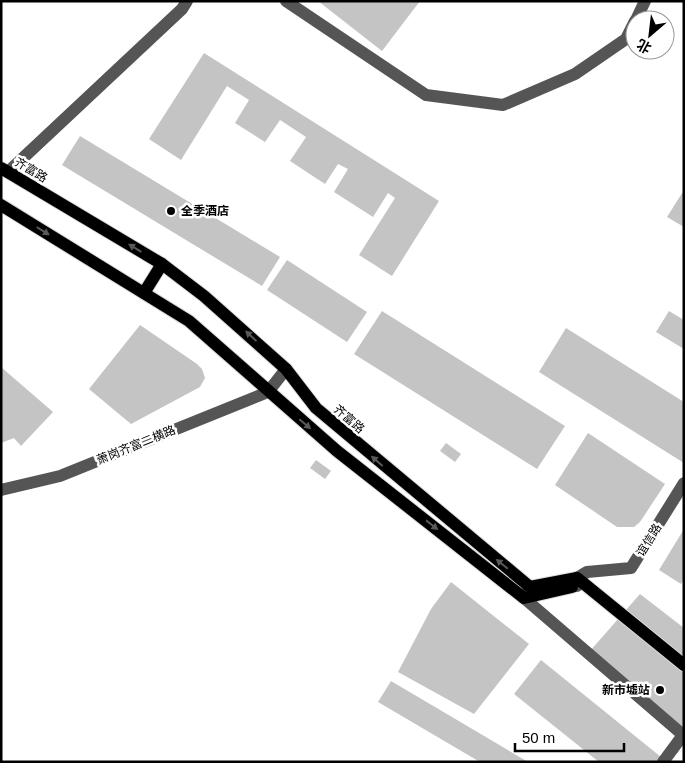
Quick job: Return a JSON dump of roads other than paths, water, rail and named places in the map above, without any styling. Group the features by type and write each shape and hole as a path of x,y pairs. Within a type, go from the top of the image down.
{"main road":[{"name":"齐富路","path":"5,170 162,264 236,323 286,369 316,408 527,593"},
{"path":"1,205 189,321 337,451 527,593 577,582"},
{"path":"144,293 162,264"},
{"path":"577,582 684,665"},
{"path":"577,582 684,672"}],"street":[{"path":"5,170 182,9 187,1"},
{"path":"286,1 426,95 503,106 575,74 625,40"},
{"path":"268,392 286,369"},
{"name":"萧岗齐富二横路","path":"1,490 60,476 268,392"},
{"name":"谊信路","path":"577,582 587,572 632,568 684,483"},
{"path":"527,593 682,735 663,762"}],"place":[{"name":"全季酒店","path":"171,211"},
{"name":"新市墟站","path":"660,690"}]}
